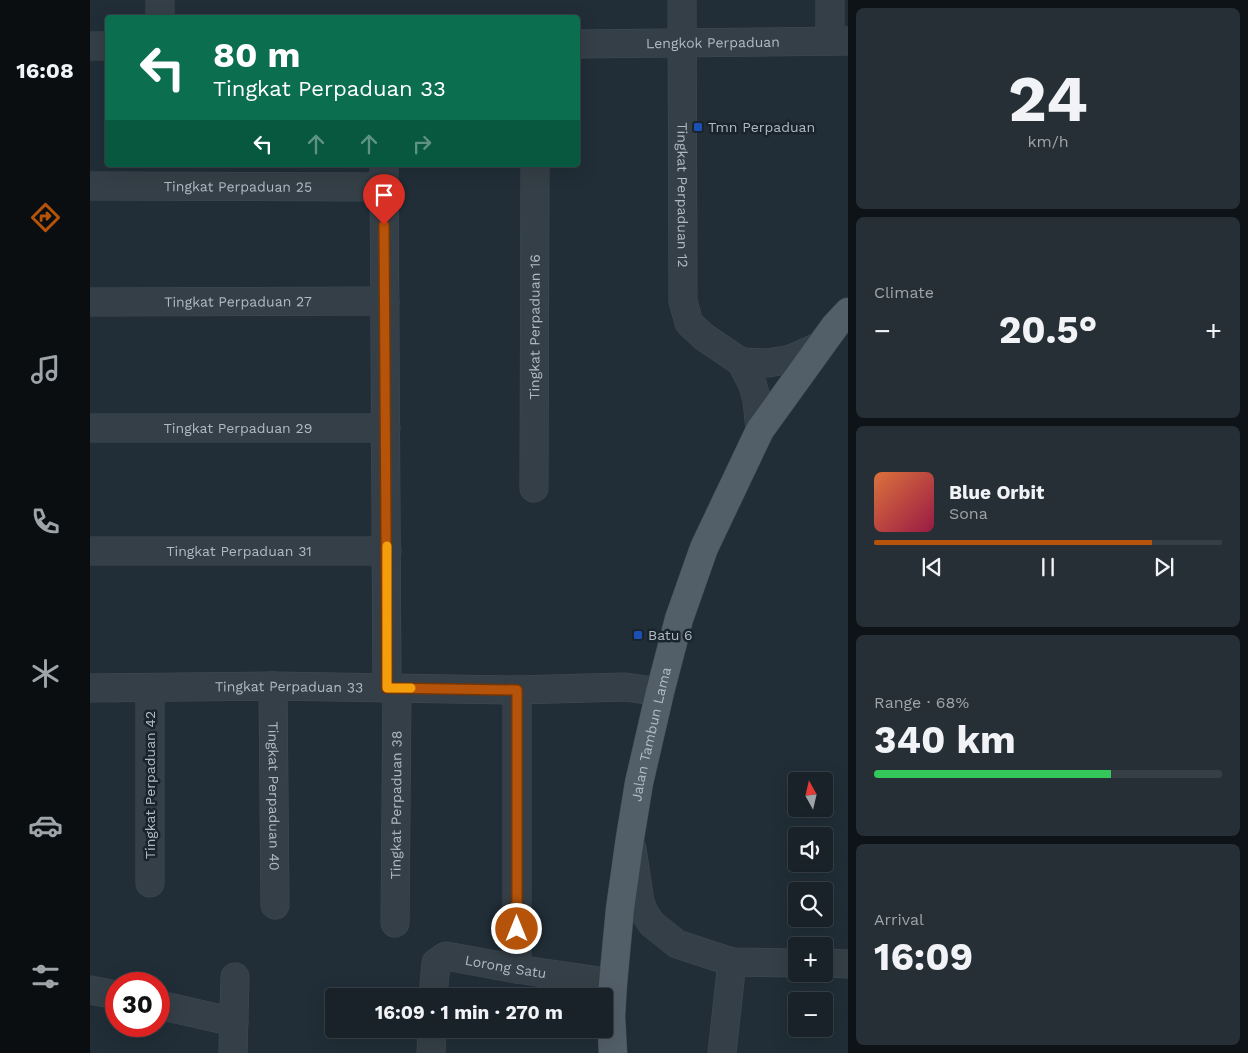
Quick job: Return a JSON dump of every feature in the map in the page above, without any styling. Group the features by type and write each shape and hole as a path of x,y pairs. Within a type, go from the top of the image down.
{"main road":[{"name":"Jalan Tambun Lama","path":"613,1053 611,1016 614,970 630,838 639,783 679,619 704,548 760,430 820,346 848,312"}],"street":[{"path":"160,0 160,15"},
{"name":"Tingkat Perpaduan 12","path":"682,0 683,302 689,323 704,337 741,362 758,400 760,430"},
{"path":"830,0 839,41"},
{"name":"Lengkok Perpaduan","path":"580,44 839,41"},
{"path":"90,46 105,46"},
{"name":"Tingkat Perpaduan 16","path":"534,488 535,167"},
{"name":"Tingkat Perpaduan 25","path":"90,186 384,176"},
{"name":"Tingkat Perpaduan 38","path":"384,176 387,551 392,688 395,923"},
{"name":"Tingkat Perpaduan 27","path":"90,302 385,301"},
{"path":"741,362 768,363 791,359 820,346"},
{"name":"Tingkat Perpaduan 29","path":"90,428 386,428"},
{"name":"Tingkat Perpaduan 31","path":"90,551 387,551"},
{"name":"Tingkat Perpaduan 33","path":"90,688 273,686 517,690 625,687 660,692"},
{"name":"Tingkat Perpaduan 40","path":"273,686 275,905"},
{"name":"Tingkat Perpaduan 42","path":"150,688 150,883"},
{"path":"517,690 517,969"},
{"path":"630,838 640,902 645,914 652,924 677,944 732,962 788,963"},
{"name":"Lorong Satu","path":"434,988 436,963 446,956 517,969 614,970"},
{"path":"722,1053 732,962"},
{"path":"833,963 848,964"},
{"path":"233,1053 235,977"},
{"path":"90,990 105,993"},
{"path":"170,1007 234,1022"},
{"path":"431,1053 432,1038"}],"slow traffic":[{"path":"387,546 387,688 411,688"}],"place":[{"name":"Tmn Perpaduan","path":"698,127"},
{"name":"Batu 6","path":"638,635"}],"route":[{"path":"384,225 387,688 517,690 517,929"}]}
